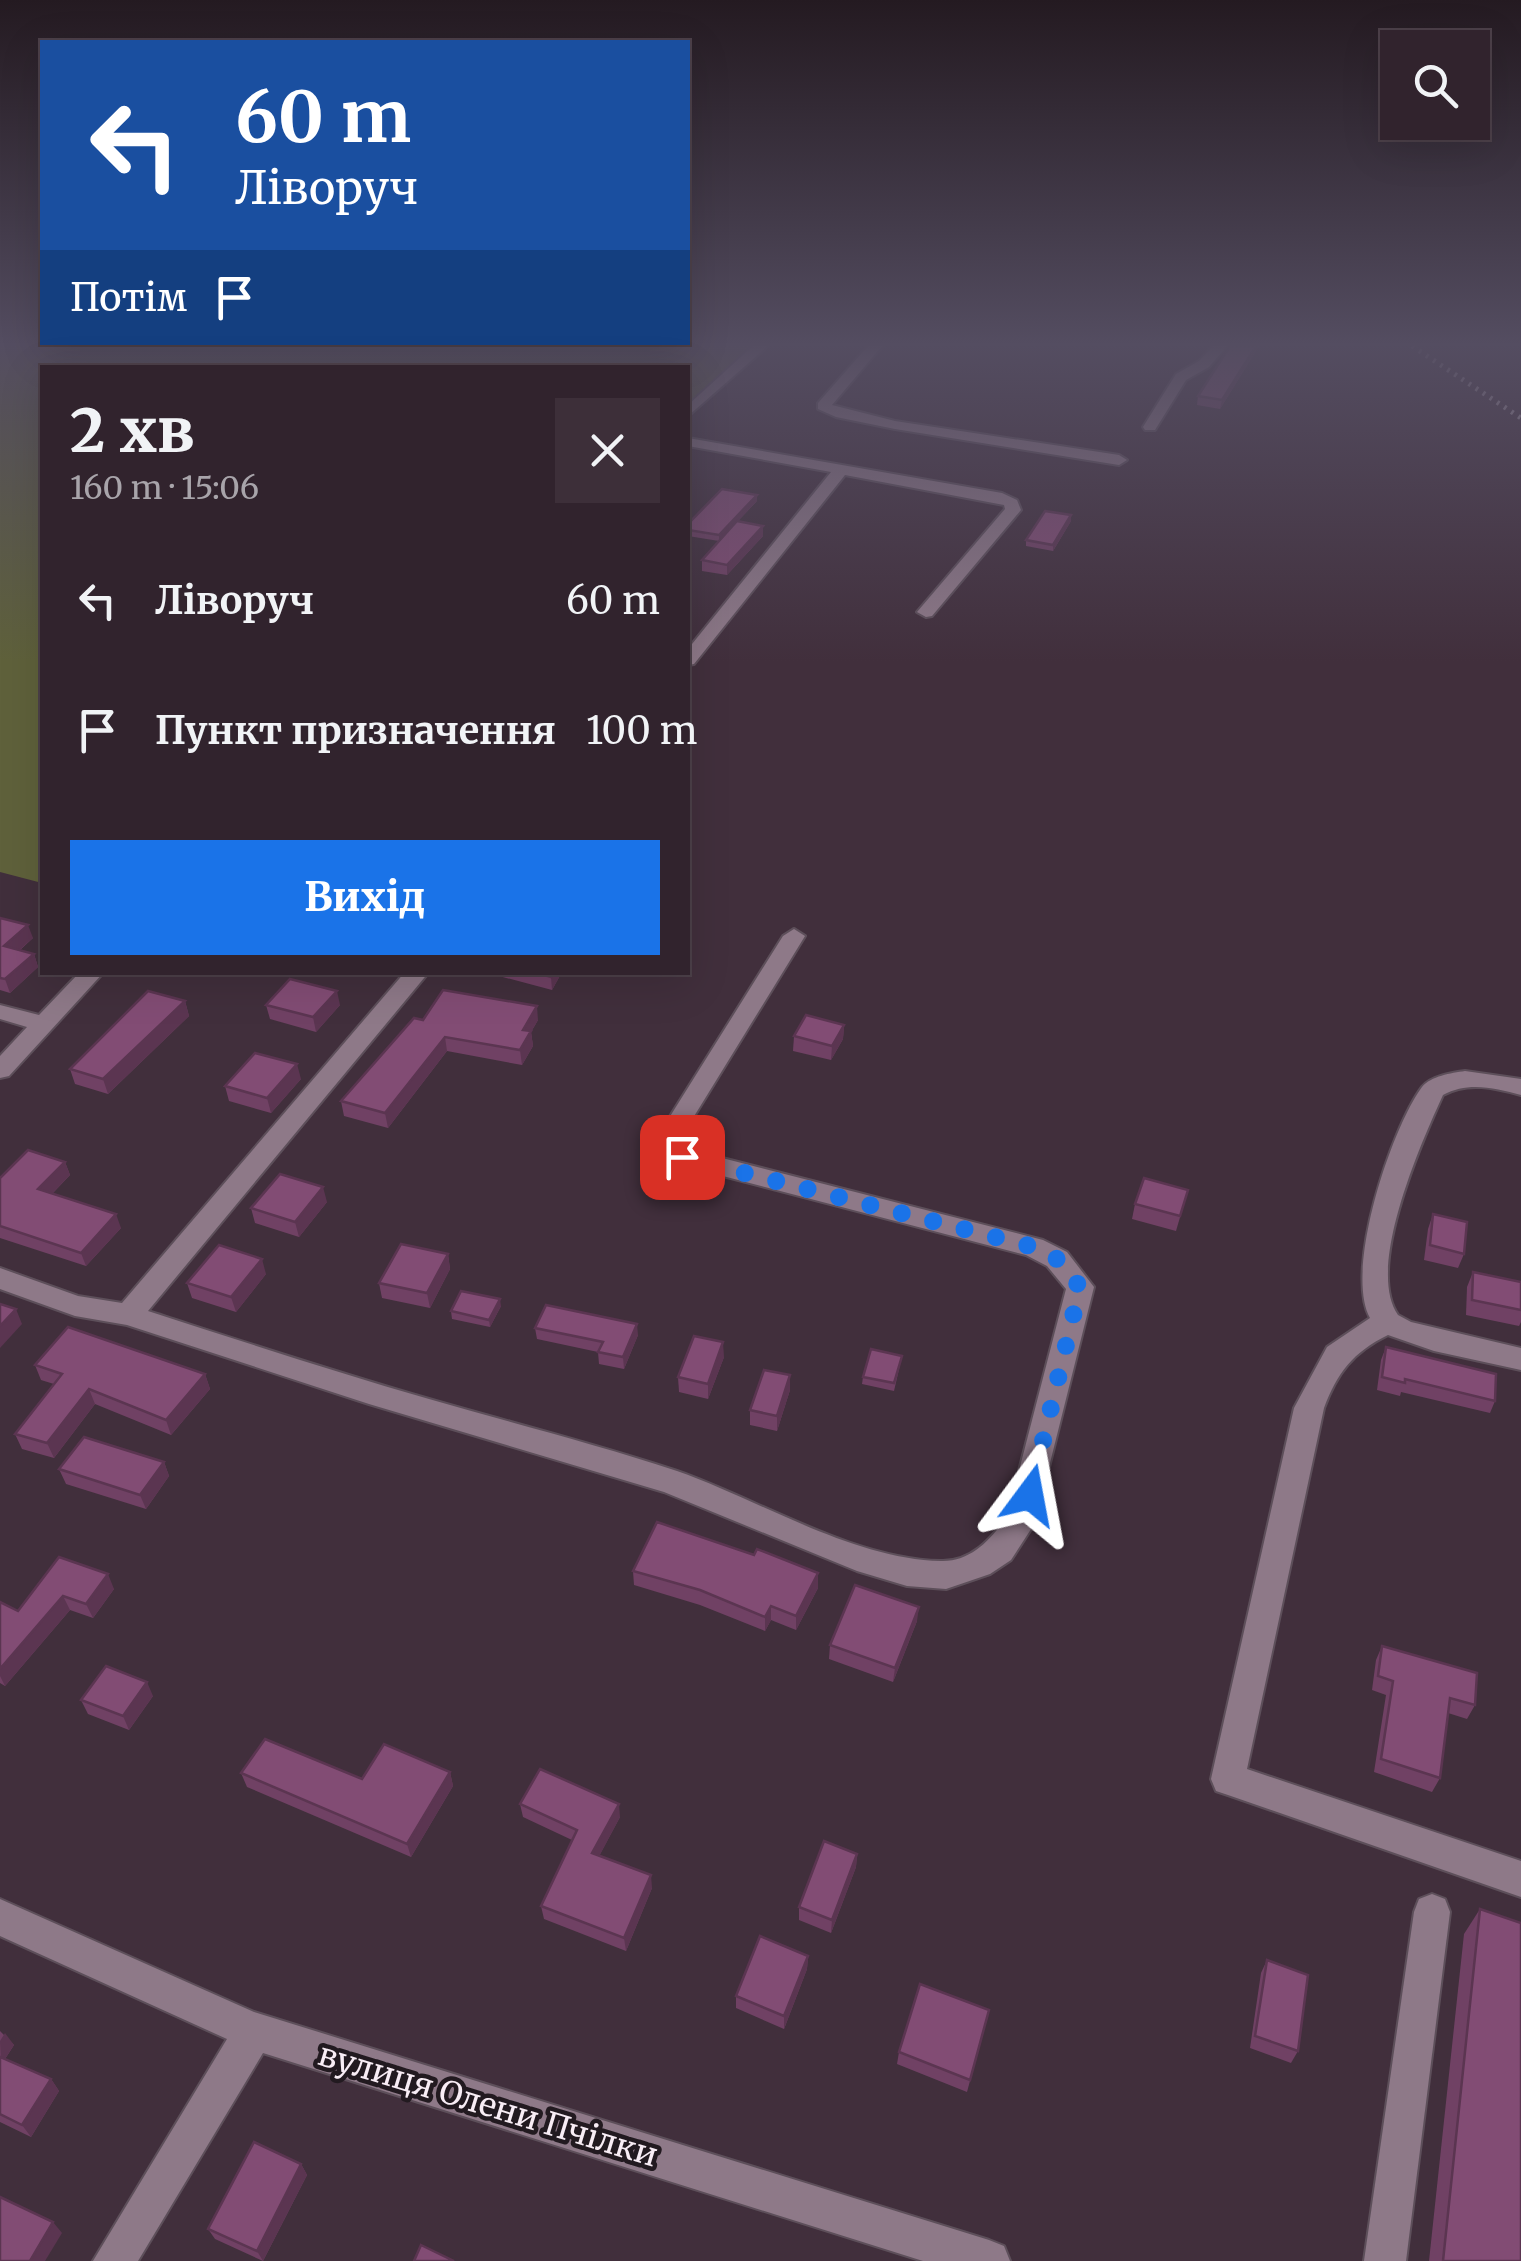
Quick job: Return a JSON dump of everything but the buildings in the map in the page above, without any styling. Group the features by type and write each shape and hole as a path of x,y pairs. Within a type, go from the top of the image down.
{"street":[{"path":"744,452 1002,498 1011,503 1012,510 926,612"},
{"path":"1065,452 1119,460"},
{"path":"690,658 842,468"},
{"path":"0,1278 75,1306 128,1315 369,1393 671,1482 907,1572 946,1575 979,1564 1000,1551 1020,1523 1080,1287 1057,1259 1034,1247 682,1157 670,1144 681,1118 794,936"},
{"path":"0,1070 90,975"},
{"path":"128,1315 415,975"},
{"path":"0,1012 44,1024"},
{"path":"1521,1087 1463,1078 1444,1082 1434,1090 1396,1173 1374,1278 1378,1312 1388,1322 1421,1335 1521,1359"},
{"path":"1388,1322 1347,1341 1323,1370 1309,1408 1228,1779 1521,1879"},
{"path":"1385,2261 1432,1912"},
{"name":"вулиця Олени Пчілки","path":"0,1917 254,2031 964,2257"},
{"path":"114,2261 254,2031"}],"green space":[{"path":"0,452 40,452 40,882 0,872"}],"route":[{"path":"682,1157 1034,1247 1057,1259 1080,1287 1030,1495"}]}
